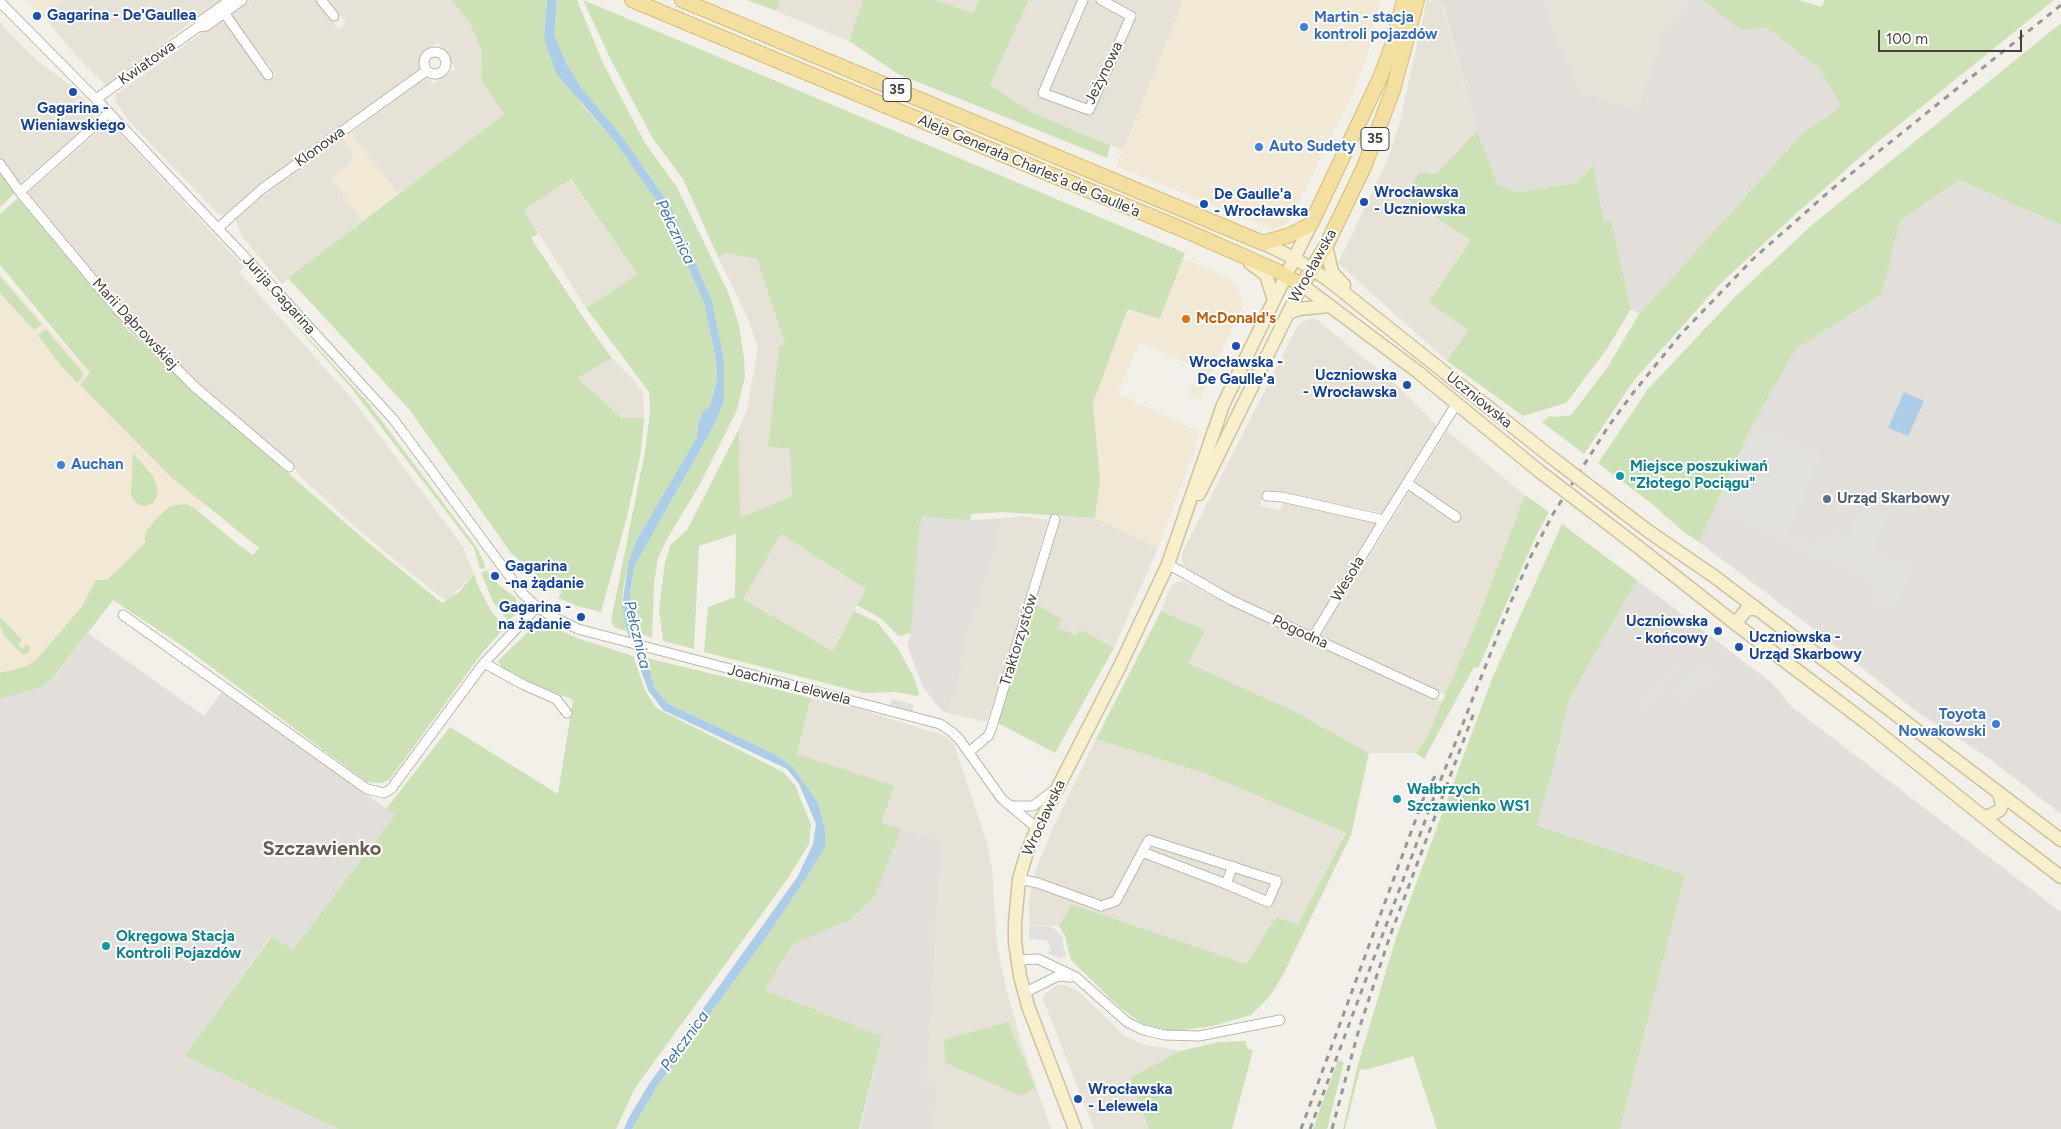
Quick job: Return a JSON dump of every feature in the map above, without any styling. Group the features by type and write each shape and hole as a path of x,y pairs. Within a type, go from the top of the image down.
{"main road":[{"name":"Aleja Generała Charles'a de Gaulle'a","path":"632,0 1238,254 1286,276"},
{"name":"Wrocławska","path":"1075,1129 1024,993 1017,960 1015,923 1019,879 1037,828 1120,666 1168,564 1184,522 1222,405 1373,96 1392,46 1404,0"},
{"name":"Wrocławska","path":"1184,522 1218,458 1288,313 1311,269 1326,246 1364,167 1385,115 1404,55 1417,0"},
{"name":"Aleja Generała Charles'a de Gaulle'a","path":"686,1 1263,243 1294,258 1311,269"},
{"path":"1097,195 1105,178"},
{"path":"1263,243 1290,235 1311,224"},
{"path":"1326,246 1332,272 1356,302"},
{"path":"1238,254 1263,272 1274,300"},
{"name":"Uczniowska","path":"1311,269 1356,302 1551,457 1648,531 1715,577 2061,840"},
{"name":"35","path":"1286,276 1302,286"},
{"name":"Uczniowska","path":"1302,286 1457,403 1539,471 1868,724 2061,877"},
{"path":"1288,313 1299,309 1329,306"},
{"path":"1737,625 1747,609 1757,609"},
{"path":"1984,816 1990,816 2000,810 2002,804 1999,793"}],"street":[{"name":"Kwiatowa","path":"96,98 198,27 206,26 230,0"},
{"name":"Kwiatowa","path":"222,10 241,0"},
{"path":"321,0 334,16"},
{"name":"Jeżynowa","path":"1083,0 1043,93 1089,110 1131,16 1101,0"},
{"name":"Jurija Gagarina","path":"0,2 96,98 394,420 522,593 537,607"},
{"path":"222,10 268,75"},
{"name":"Klonowa","path":"218,228 262,189 426,70"},
{"path":"20,192 109,113"},
{"name":"Marii Dąbrowskiej","path":"0,164 20,192 118,310 195,387 289,467"},
{"name":"Wesoła","path":"1313,638 1457,403"},
{"path":"1407,483 1456,516"},
{"path":"1267,496 1282,497 1384,520"},
{"name":"Traktorzystów","path":"969,752 988,736 991,730 1055,519"},
{"name":"Pogodna","path":"1168,564 1231,600 1434,694"},
{"path":"123,615 367,789 384,793 391,789 484,663 537,607"},
{"name":"Joachima Lelewela","path":"537,607 550,616 578,629 940,724 952,732 969,752 988,782 1002,799 1037,828"},
{"path":"484,663 524,685 556,699 567,712"},
{"path":"1010,806 1034,806 1051,794 1059,784"},
{"path":"1019,879 1038,883 1101,906 1116,901 1142,852 1149,840 1277,881 1268,902 1188,868 1142,852"},
{"path":"1188,868 1193,853"},
{"path":"1226,884 1233,866"},
{"path":"1017,960 1038,959 1076,977 1127,1022 1143,1030 1165,1035 1199,1036 1280,1020"},
{"path":"1047,980 1050,973 1048,964"},
{"path":"1024,993 1058,976 1076,977"}],"shaded area":[{"path":"27,0 63,0 44,17"},
{"path":"63,0 221,0 106,86 79,59 44,17"},
{"path":"251,0 316,0 338,29 346,23 329,0 451,0 470,23 482,53 481,81 504,114 398,194 351,133 425,78 434,83 456,69 438,42 419,56 419,69 260,186 229,215 219,215 128,120 116,102 115,95 219,21 224,23 268,82 276,75 231,14"},
{"path":"780,0 863,0 849,41 776,11"},
{"path":"935,0 979,0 974,13"},
{"path":"1029,0 1184,0 1123,150 1033,113 990,85"},
{"path":"1184,0 1380,0 1369,51 1352,96 1288,223 1273,229 1116,166"},
{"path":"1427,0 1442,4 1477,131 1436,174 1471,240 1430,302 1468,330 1447,361 1338,263 1387,161 1399,125"},
{"path":"1430,0 1545,0 1552,26 1579,90 1638,110 1661,36 1688,0 1702,0 1741,30 1766,28 1819,68 1841,106 1802,134 1639,314 1631,309 1611,221 1604,222 1592,165 1575,183 1517,192 1498,185 1477,131 1443,4"},
{"path":"1545,0 1688,0 1661,36 1638,110 1579,90 1552,26"},
{"path":"0,22 37,60 71,86 95,111 94,120 20,183 0,159"},
{"path":"109,122 244,267 239,272 350,396 462,545 474,574 449,599 445,600 438,595 368,538 306,482 291,465 164,352 121,308 28,193"},
{"path":"351,133 398,194 362,221 331,178 351,163 352,151 343,138"},
{"path":"343,138 352,151 353,157 351,163 331,178 362,221 282,284 242,237 235,220 260,198"},
{"path":"570,179 637,274 586,308 524,210"},
{"path":"1959,180 2061,225 2061,814 1987,757 1917,712 1811,627 1699,542 1752,426 1795,350 1882,294 1900,221"},
{"path":"726,253 757,259 785,345 768,447 790,449 793,496 740,518 739,429 747,409 758,348 748,319 718,257"},
{"path":"1183,258 1220,274 1237,284 1244,305 1215,363 1200,400 1189,394 1199,369 1140,342 1117,393 1198,431 1195,450 1158,548 1095,518 1100,480 1093,403 1129,309 1160,319"},
{"path":"0,274 136,424 217,492 179,534 121,590 56,675 0,699"},
{"path":"1310,319 1316,319 1399,387 1437,426 1387,510 1381,513 1274,490 1262,496 1260,506 1280,510 1283,503 1289,500 1376,523 1377,527 1312,632 1228,595 1189,572 1182,562 1182,553 1296,329 1301,323"},
{"path":"612,358 632,378 643,393 644,418 622,418 578,378"},
{"path":"1752,426 1821,454 1789,534 1811,544 1832,536 1833,532 1846,538 1861,504 1888,516 1873,550 1914,568 1895,611 1870,601 1872,589 1867,579 1714,510"},
{"path":"1447,431 1525,495 1446,695 1320,636"},
{"path":"1062,515 1095,518 1158,548 1114,648 1079,629 1076,635 1057,628 1033,603"},
{"path":"927,516 977,520 1004,518 961,659 964,660 947,713 941,710 923,687 907,645 911,633 920,521"},
{"path":"1022,516 1048,520 1002,678 986,722 947,713 964,660 961,659 1004,518"},
{"path":"781,533 866,589 833,651 743,599"},
{"path":"1637,580 1772,683 1792,707 2061,912 2061,1129 1620,1129 1685,875 1537,825 1553,769 1569,700"},
{"path":"1177,582 1185,582 1230,605 1443,702 1427,737 1415,753 1369,753 1292,710 1188,663 1161,611 1171,586"},
{"path":"88,633 204,716 223,691 395,815 293,951 271,936 184,1056 338,1129 0,1129 0,699 40,688 56,675"},
{"path":"1704,660 1719,673 1709,684 1706,683 1701,688 1699,686 1688,698 1686,696 1681,701 1674,694"},
{"path":"1673,665 1678,670 1644,710 1639,705"},
{"path":"811,698 852,707 945,736 954,744 987,843 992,868 997,946 1007,991 1021,1042 1051,1129 932,1129 938,1088 926,1085 881,823 895,787 797,754"},
{"path":"892,699 914,705 912,712 890,706"},
{"path":"1096,739 1204,773 1346,833 1298,924 1276,917 1246,964 1072,904 1059,926 1029,925 1029,899 1034,875 1052,830"},
{"path":"901,829 940,840 926,1084 938,1088 932,1129 860,1129 882,1036 765,990 792,945 850,920 875,897"},
{"path":"1029,926 1049,926 1056,930 1062,937 1066,957 1059,958 1047,953 1051,950 1047,940 1029,939"},
{"path":"1057,985 1066,985 1078,991 1125,1036 1142,1044 1180,1051 1130,1078 1149,1129 1094,1129 1043,999 1044,995"}],"green space":[{"path":"451,0 547,0 544,38 582,105 616,143 663,210 704,303 716,360 717,380 710,406 704,410 698,423 697,437 636,541 628,564 623,590 622,606 627,631 615,628 611,621 645,451 650,413 649,392 586,308 637,274 571,179 524,210 538,233 531,238 612,358 578,378 622,418 644,418 641,451 627,517 601,612 577,606 558,598 562,592 542,580 511,553 409,409 288,278 504,114 481,81 482,53 470,23"},
{"path":"557,0 577,0 603,63 645,143 677,187 729,294 739,325 744,358 745,377 737,410 700,484 667,539 658,558 654,583 652,638 639,633 634,621 630,593 634,567 713,427 724,401 724,359 712,301 670,205 620,134 580,86 566,63 554,34"},
{"path":"583,0 1185,253 1160,319 1128,309 1093,403 1100,480 1095,518 1002,512 971,514 970,520 924,517 920,522 911,633 899,636 880,618 857,605 866,589 781,534 743,599 833,651 854,611 877,622 898,648 914,678 919,693 918,696 895,692 864,693 704,652 708,607 735,597 736,534 699,546 694,649 663,641 659,609 665,562 671,544 687,530 739,429 740,518 792,496 790,449 768,447 779,347 785,345 757,259 726,253 718,257 683,179 653,139 610,58"},
{"path":"747,0 780,0 776,11"},
{"path":"863,0 935,0 973,13 979,0 1029,0 990,85 1033,113 1110,145 1107,158 898,74 849,41"},
{"path":"1702,0 1799,0 1822,7 1825,0 2054,0 1874,145 1720,284 1635,379 1584,454 1542,422 1549,416 1571,415 1607,368 1639,314 1802,134 1841,106 1819,68 1766,28 1741,30"},
{"path":"2061,23 2061,225 1959,180 1900,221 1882,294 1795,350 1752,426 1699,542 1685,533 1652,504 1598,463 1648,389 1735,297 1813,224"},
{"path":"1477,131 1498,185 1517,192 1575,183 1593,165 1604,222 1611,220 1631,309 1607,349 1566,403 1523,416 1447,361 1468,330 1429,302 1471,240 1406,198 1419,173 1436,174"},
{"path":"0,171 16,192 0,207"},
{"path":"18,198 127,329 193,390 366,541 442,603 459,592 474,574 492,612 505,627 482,653 390,779 382,783 367,782 184,647 113,600 51,680 40,688 0,699 0,673 27,666 37,659 81,608 96,580 107,580 145,543 145,532 171,506 186,504 193,507 253,555 259,548 171,477 80,385 90,373 0,265 0,214"},
{"path":"0,276 42,325 34,330 0,293"},
{"path":"269,295 369,404 475,545 485,568 480,569 474,548 352,389"},
{"path":"46,329 83,373 83,376 77,383 60,365 38,335"},
{"path":"133,453 153,476 157,488 157,497 153,503 146,506 139,505 131,495"},
{"path":"1525,495 1549,512 1536,536 1478,668 1474,667 1424,759 1415,753 1427,737 1474,628"},
{"path":"1562,524 1637,580 1569,700 1553,769 1537,825 1685,875 1620,1129 1437,1129 1413,1056 1366,1070 1360,1069 1345,1129 1343,1129 1357,1068 1396,938 1493,676"},
{"path":"486,570 499,585 516,598 518,612 508,621 493,602 481,573"},
{"path":"1033,603 1061,619 1058,628 1076,635 1079,629 1114,648 1055,753 996,722"},
{"path":"1161,611 1205,630 1188,663 1292,710 1369,753 1351,835 1283,975 1270,996 1251,1015 1213,1026 1184,1030 1167,1030 1145,1025 1120,1008 1071,960 1065,936 1059,926 1072,904 1246,964 1276,917 1298,924 1346,833 1204,773 1096,739"},
{"path":"0,617 22,640 18,645 22,649 27,644 29,646 30,650 27,654 22,654 4,635 0,625"},
{"path":"553,627 577,638 633,656 645,690 656,708 783,772 795,785 811,825 809,844 788,878 635,1088 616,1129 338,1129 184,1056 272,936 293,950 395,815 386,809 450,727 558,794 573,700 504,671 498,661 531,629"},
{"path":"647,658 811,698 797,754 895,786 881,823 901,829 875,897 850,920 792,945 765,990 882,1036 859,1129 632,1129 658,1085 770,932 825,847 825,829 818,802 792,766 776,755 667,703 654,687"},
{"path":"1008,1022 1035,1087 1021,1096 945,1063 944,1040"},
{"path":"1245,1041 1248,1049 1253,1050 1232,1129 1149,1129 1130,1078 1180,1051 1219,1042"},
{"path":"1338,1060 1344,1062 1327,1129 1313,1129"}],"water":[{"name":"Pełcznica","path":"547,0 557,0 554,34 566,63 580,86 620,134 670,205 712,301 724,359 724,401 713,427 634,567 630,593 634,621 647,658 654,687 667,703 776,755 792,766 818,802 825,829 825,847 805,880 770,932 658,1085 632,1129 624,1129 649,1084 798,876 813,844 816,824 799,784 787,769 663,710 648,690 627,631 622,606 628,564 636,541 697,437 698,423 704,410 710,406 717,380 716,360 704,303 663,210 616,143 556,73 544,38"},
{"path":"1904,392 1924,401 1908,436 1888,428"}],"railway":[{"path":"1310,1129 1434,797 1510,604 1531,556 1553,514 1608,427 1681,334 1753,259 1832,189 2061,5"},
{"path":"1332,1129 1359,1029 1390,936 1475,710"},
{"path":"1301,1129 1424,797 1435,776"}],"place":[{"name":"Gagarina - De'Gaullea","path":"37,16"},
{"name":"Martin - stacja kontroli pojazdów","path":"1304,27"},
{"name":"Gagarina - Wieniawskiego","path":"73,92"},
{"name":"Auto Sudety","path":"1259,147"},
{"name":"Wrocławska - Uczniowska","path":"1364,202"},
{"name":"De Gaulle'a - Wrocławska","path":"1204,204"},
{"name":"McDonald's","path":"1186,319"},
{"name":"Wrocławska - De Gaulle'a","path":"1236,346"},
{"name":"Uczniowska - Wrocławska","path":"1407,385"},
{"name":"Auchan","path":"61,465"},
{"name":"Miejsce poszukiwań \"Złotego Pociągu\"","path":"1620,476"},
{"name":"Urząd Skarbowy","path":"1827,499"},
{"name":"Gagarina -na żądanie","path":"495,576"},
{"name":"Gagarina - na żądanie","path":"581,617"},
{"name":"Uczniowska - końcowy","path":"1718,631"},
{"name":"Uczniowska - Urząd Skarbowy","path":"1739,647"},
{"name":"Toyota Nowakowski","path":"1996,724"},
{"name":"Wałbrzych Szczawienko WS1","path":"1397,799"},
{"name":"Okręgowa Stacja Kontroli Pojazdów","path":"106,946"},
{"name":"Wrocławska - Lelewela","path":"1078,1099"}],"district":[{"name":"Szczawienko","path":"322,849"}]}
